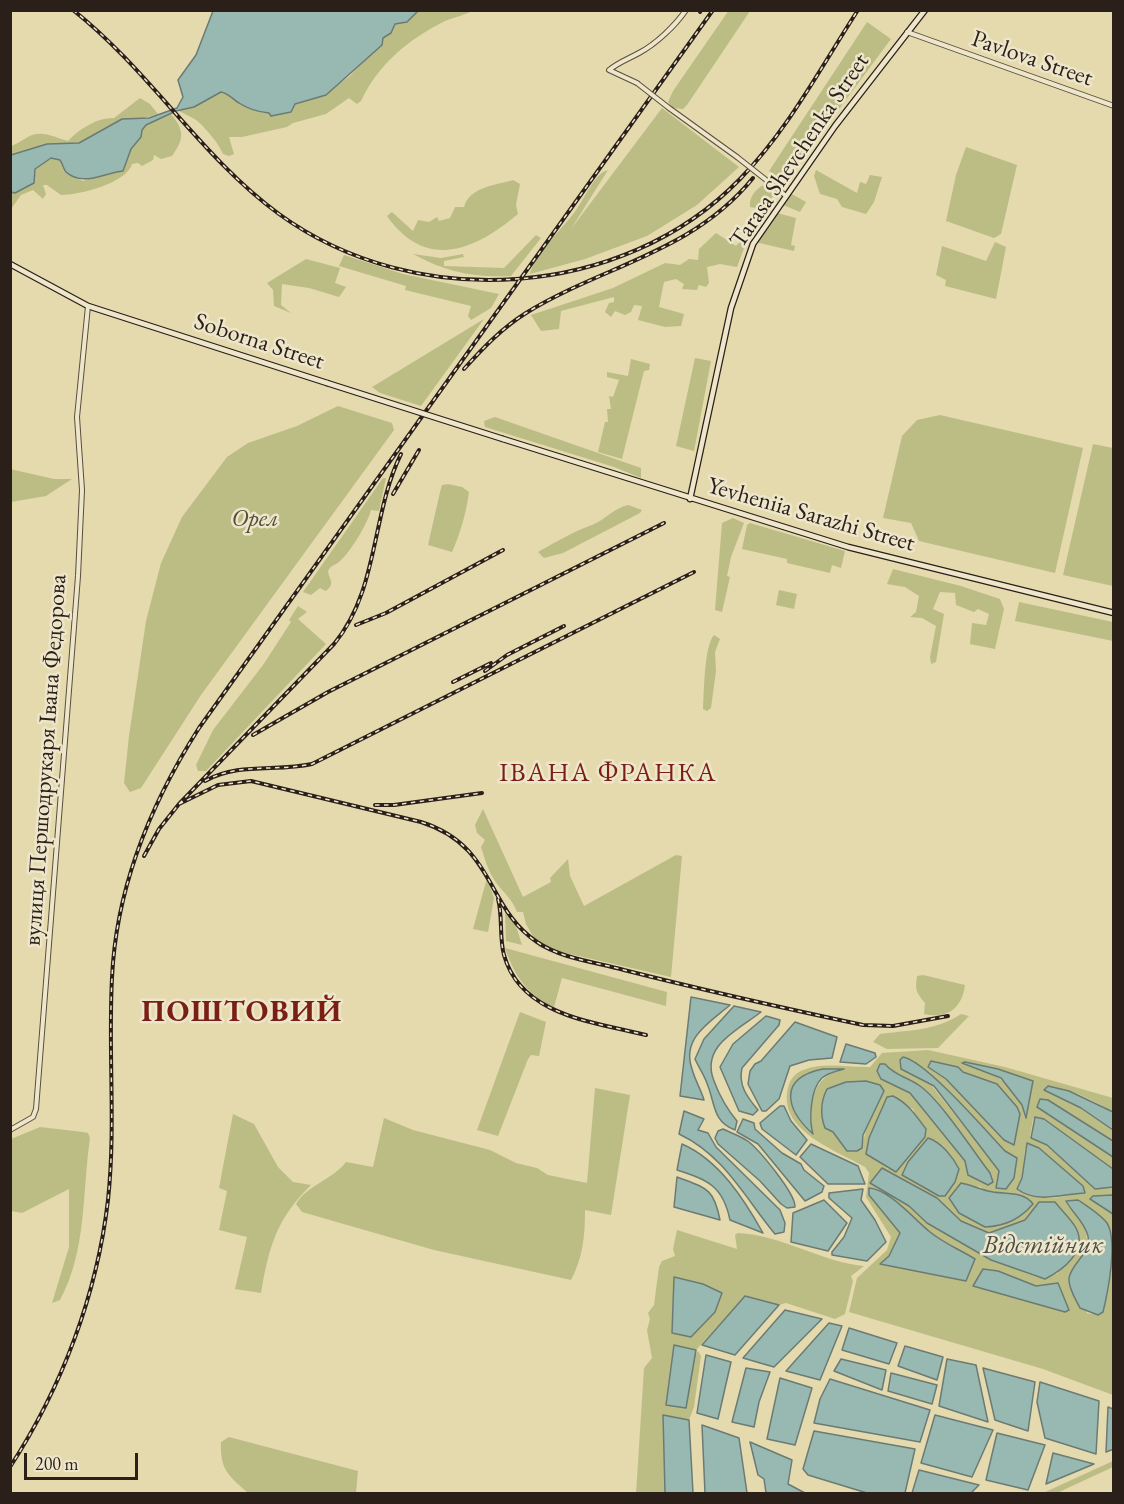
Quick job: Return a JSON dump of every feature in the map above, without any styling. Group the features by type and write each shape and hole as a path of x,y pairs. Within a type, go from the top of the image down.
{"main road":[{"name":"Tarasa Shevchenka Street","path":"690,499 724,333 741,271 755,240 906,32 925,10"},
{"name":"Soborna Street","path":"10,264 88,306 503,439"},
{"name":"Yevheniia Sarazhi Street","path":"503,439 848,547 1113,613"}],"street":[{"path":"686,10 678,22 639,53 621,60 609,70 637,83 786,196"},
{"name":"Pavlova Street","path":"906,32 1113,106"},
{"name":"вулиця Першодрукаря Івана Федорова","path":"10,1130 33,1117 36,1109 70,689 82,487 77,417 88,306"}],"green space":[{"path":"729,10 750,11 687,105 683,109 672,108 668,102 673,91"},
{"path":"418,11 472,11 445,21 407,44 376,75 357,104 349,98 326,114 293,123 287,127 242,137 229,137 234,154 229,156 223,154 199,123 179,111 194,107 221,92 260,112 269,113 271,116 291,112 295,104 322,96 350,76 395,24 407,22"},
{"path":"867,22 891,39 787,179 782,180 769,171"},
{"path":"140,98 150,104 158,114 140,119 122,119 79,143 47,144 11,155 11,146 33,135 48,135 68,141 89,125 102,119 114,118"},
{"path":"662,108 739,167 697,205 647,236 585,259 530,274 537,259 574,213 598,176 608,170 571,229"},
{"path":"171,114 181,134 179,144 172,156 161,159 154,155 153,160 142,166 138,163 132,164 128,171 112,182 79,193 61,195 47,185 43,185 46,194 43,199 33,190 21,195 11,209 11,192 34,183 35,169 51,158 60,160 64,171 83,181 103,174 123,171 131,149 141,137 146,125"},
{"path":"966,147 1017,165 1001,234 994,238 946,221 956,175"},
{"path":"816,170 857,193 860,182 866,184 870,175 882,177 874,202 866,214 842,207 837,199 820,194 814,176"},
{"path":"513,180 520,184 516,205 518,214 484,238 467,245 451,249 434,249 418,244 402,233 387,216 392,212 413,231 418,220 429,222 437,217 439,221 450,218 455,207 464,207 471,195 477,191"},
{"path":"763,185 774,194 766,210 750,207 753,194"},
{"path":"790,193 806,202 800,212 783,205"},
{"path":"777,213 796,218 791,245 795,246 794,251 755,242"},
{"path":"716,233 736,246 743,238 747,240 737,267 720,264 707,267 709,283 706,287 699,285 697,290 682,289 684,284 676,279 664,282 659,307 684,314 681,326 665,327 638,320 642,306 634,305 631,312 625,315 615,311 611,317 605,312 609,303 614,302 614,297 561,311 559,329 541,331 531,315 613,288 665,263 680,265 689,259 698,260 699,249"},
{"path":"536,235 541,238 511,276 472,275 437,265 413,254 441,258 463,254 464,257 444,261 444,266 504,268"},
{"path":"995,242 1006,247 996,299 945,286 946,280 936,275 942,246 986,261"},
{"path":"344,255 403,274 499,294 491,308 471,320 468,316 471,306 405,290 406,286 339,266"},
{"path":"306,259 340,268 335,283 346,287 339,297 309,288 282,284 281,305 291,313 274,306 273,290 267,283"},
{"path":"484,319 421,406 380,393 372,387"},
{"path":"695,358 711,361 694,451 676,446"},
{"path":"631,359 650,364 649,370 644,371 622,459 598,452 605,422 608,422 607,409 611,409 609,396 613,397 619,380 607,377 607,372 628,376"},
{"name":"Орел","path":"338,406 392,423 394,430 201,695 141,788 130,792 124,783 146,621 161,563 182,517 227,457 248,443 297,426"},
{"path":"940,415 1083,448 1055,573 919,541 911,523 883,518 902,436 917,420"},
{"path":"495,417 641,468 641,478 614,467 485,427 484,421"},
{"path":"1093,444 1113,448 1113,586 1063,575"},
{"path":"10,469 54,479 72,479 46,496 11,502"},
{"path":"383,478 386,478 379,511 371,510 353,545 339,562 329,569 331,584 329,588 326,591 320,588 311,595 303,592"},
{"path":"442,485 462,487 469,492 462,524 452,552 428,545"},
{"path":"628,505 642,510 563,553 544,558 538,552 597,523"},
{"path":"733,518 744,523 731,557 727,576 730,577 722,612 715,610 722,523"},
{"path":"750,523 845,551 841,568 832,565 830,573 787,563 787,559 742,549 747,525"},
{"path":"893,569 961,586 1000,599 1004,609 995,649 970,644 972,623 986,625 989,614 978,609 974,612 956,605 955,593 940,592 933,609 944,614 936,662 931,664 930,657 936,626 922,618 910,617 916,612 919,596 905,587 887,584"},
{"path":"779,590 797,594 794,609 776,605"},
{"path":"1019,602 1113,622 1113,641 1015,621"},
{"path":"298,606 307,612 298,619 326,644 206,771 198,771 196,765 213,730 263,665 291,622 289,620"},
{"path":"714,635 720,639 715,652 716,671 711,708 707,711 703,709 705,670 708,649"},
{"path":"483,809 523,897 551,882 550,878 568,859 570,876 584,906 676,855 682,856 671,977 539,947 526,924 523,912 517,912 487,866 481,847 485,840 477,833 475,825"},
{"path":"487,878 494,898 488,932 473,929"},
{"path":"505,911 516,926 522,945 506,941"},
{"path":"505,948 667,992 666,1006 562,978 554,1007 537,997 523,984"},
{"path":"923,975 965,985 957,1006 940,1015 924,1014 925,1003 916,985 917,976"},
{"path":"520,1012 546,1022 539,1056 531,1055 528,1059 498,1136 477,1130"},
{"path":"961,1014 969,1016 938,1048 887,1049 873,1042 880,1034 932,1027"},
{"path":"928,1050 1005,1067 1113,1098 1113,1112 1071,1092 1044,1090 1081,1108 1113,1130 1113,1141 1048,1100 1040,1099 1037,1107 1113,1157 1113,1169 1044,1119 1033,1119 1030,1136 1047,1145 1095,1189 1113,1187 1113,1195 1091,1199 1113,1214 1113,1395 1043,1369 849,1312 857,1278 887,1250 891,1237 866,1197 869,1173 865,1167 812,1138 800,1128 787,1103 788,1088 792,1078 802,1070 821,1066 870,1067 882,1053","holes":["910,1058 949,1091 1005,1151 1014,1157 996,1184 999,1171","932,1061 997,1084 1001,1091 1010,1144 946,1079 928,1067","885,1064 920,1086 938,1103 990,1173 993,1182 987,1185 968,1175 965,1161 910,1093 881,1079","977,1065 1032,1081 1024,1118 1023,1109 1015,1093 993,1074","841,1070 831,1074 818,1085 813,1100 812,1129 804,1126 792,1089 801,1078","824,1096 880,1100 868,1122 863,1142 844,1144 822,1121","887,1098 913,1109 917,1120 926,1129 921,1142 906,1158 888,1169 881,1162 866,1154 869,1138","928,1138 937,1142 954,1159 939,1196 921,1186 903,1171","1039,1148 1083,1186 1068,1195 1051,1198 1033,1196 1017,1189 1022,1178 1025,1149","882,1169 937,1198 961,1221 989,1233 1025,1220 1039,1202 1055,1202 1073,1223 1058,1273 1045,1279 991,1260 927,1223 909,1206 876,1185","979,1186 986,1191 1012,1194 985,1227 959,1213","869,1188 917,1219 930,1233 975,1259 966,1281 880,1264 889,1257 900,1233 869,1195","1066,1204 1089,1211 1105,1220 1111,1232 1112,1254 1109,1280 1103,1312 1098,1315 1087,1313 1073,1271 1084,1252 1087,1236 1085,1228","983,1269 1035,1285 1045,1286 1054,1283 1065,1312 974,1286"]},
{"path":"595,1088 630,1095 611,1215 585,1210 582,1246 571,1280 434,1250 302,1212 296,1204 306,1192 334,1174 346,1162 373,1167 384,1118 413,1130 490,1150 516,1163 537,1168 548,1175 587,1183"},
{"path":"233,1114 254,1124 278,1167 293,1182 311,1185 299,1197 282,1221 271,1247 261,1293 235,1289 247,1237 219,1230 227,1191 219,1188"},
{"path":"40,1127 88,1133 90,1138 82,1221 75,1261 60,1300 52,1303 69,1247 69,1189 22,1213 11,1211 11,1139"},
{"path":"677,1230 737,1249 735,1235 738,1233 770,1238 848,1264 864,1266 851,1276 853,1281 845,1314 835,1319 786,1303 779,1305 745,1296 696,1350 674,1345 686,1408 695,1355 698,1351 701,1356 694,1407 689,1420 663,1416 665,1493 636,1494 644,1368 652,1358 647,1330 650,1319 648,1313 654,1305 659,1267 662,1261 675,1256 673,1249","holes":["674,1277 703,1284 722,1293 715,1312 691,1337 672,1333"]},
{"path":"229,1437 358,1471 356,1493 248,1493 230,1476 224,1466 221,1442"},
{"path":"1113,1461 1113,1467 1057,1493 1043,1493"}],"water":[{"path":"213,11 418,11 407,22 395,24 391,33 383,38 382,45 326,95 295,104 291,112 271,116 269,113 246,107 221,92 194,107 176,111 146,125 141,137 131,149 123,171 93,178 79,178 66,172 60,160 51,158 35,169 34,183 15,193 11,192 11,155 47,144 79,143 122,119 149,118 177,108 183,97 178,80 196,55"},
{"path":"691,997 730,1005 699,1032 690,1048 692,1069 704,1100 680,1096"},
{"path":"734,1006 761,1012 724,1040 712,1058 711,1069 714,1081 737,1121 735,1130 728,1127 719,1117 707,1082 695,1059 704,1039"},
{"path":"766,1016 780,1020 779,1025 742,1068 741,1074 744,1090 758,1110 753,1115 739,1111 720,1067 733,1044"},
{"path":"795,1022 837,1037 832,1058 809,1060 790,1066 779,1099 766,1111 762,1111 748,1084 750,1071"},
{"path":"846,1044 875,1053 876,1057 866,1064 840,1062"},
{"name":"Відстійник","path":"903,1057 913,1061 940,1083 1005,1151 1017,1158 1014,1178 1006,1189 996,1188 999,1171 934,1086 901,1069 900,1060"},
{"path":"931,1061 958,1067 963,1072 997,1084 1017,1107 1020,1114 1014,1145 1004,1140 946,1079 928,1067"},
{"path":"962,1063 998,1069 1033,1081 1026,1118 1022,1105 1001,1078"},
{"name":"Відстійник","path":"880,1064 885,1064 928,1093 966,1140 990,1173 993,1182 988,1185 968,1175 965,1161 910,1093 881,1079 877,1071"},
{"path":"823,1069 844,1069 822,1078 815,1089 811,1121 813,1134 797,1115 791,1096 798,1080 808,1073"},
{"path":"866,1081 880,1085 884,1091 863,1135 862,1148 857,1151 847,1151 833,1132 825,1128 822,1113 823,1098 827,1089 846,1082"},
{"path":"1048,1086 1069,1091 1113,1112 1113,1130 1081,1108 1044,1090"},
{"path":"893,1096 908,1107 926,1129 925,1137 896,1172 866,1154 869,1138 887,1097"},
{"path":"1040,1099 1048,1100 1113,1141 1113,1157 1037,1107"},
{"path":"780,1106 784,1106 791,1121 807,1140 796,1155 762,1129 760,1123"},
{"path":"684,1111 704,1119 698,1130 708,1133 716,1147 780,1210 785,1223 784,1232 775,1234 721,1165 709,1153 679,1134"},
{"name":"Відстійник","path":"1035,1117 1044,1119 1113,1169 1113,1187 1095,1189 1047,1145 1031,1138"},
{"path":"743,1119 754,1123 755,1129 782,1153 801,1164 804,1170 824,1186 822,1192 805,1201 758,1144 737,1132"},
{"path":"723,1129 746,1140 761,1154 784,1183 795,1207 787,1208 781,1204 760,1181 718,1144 715,1138 718,1131"},
{"name":"Відстійник","path":"928,1138 946,1150 959,1169 955,1182 945,1196 939,1196 902,1175 908,1162"},
{"name":"Відстійник","path":"1027,1143 1039,1148 1083,1186 1085,1193 1041,1197 1025,1194 1017,1189 1022,1178"},
{"path":"682,1144 708,1160 719,1170 739,1194 763,1233 730,1220 723,1199 713,1186 677,1170"},
{"path":"811,1144 858,1166 865,1184 828,1184 800,1157"},
{"name":"Відстійник","path":"882,1168 937,1198 961,1221 989,1233 1025,1220 1039,1202 1055,1202 1076,1228 1079,1244 1076,1252 1066,1265 1045,1279 991,1260 927,1223 909,1206 870,1183"},
{"path":"677,1177 702,1187 711,1195 718,1209 720,1220 674,1207"},
{"name":"Відстійник","path":"961,1183 988,1191 1018,1195 1033,1204 1012,1221 985,1227 959,1213 949,1198"},
{"name":"Відстійник","path":"869,1188 885,1194 935,1236 975,1259 966,1281 880,1264 889,1256 900,1233 869,1195"},
{"path":"863,1189 861,1200 875,1220 886,1242 867,1261 832,1255 844,1237 852,1218 829,1198 829,1193"},
{"name":"Відстійник","path":"1113,1195 1113,1214 1090,1199 1093,1196"},
{"path":"824,1200 847,1223 828,1251 791,1242 793,1213"},
{"name":"Відстійник","path":"1078,1200 1107,1223 1112,1242 1109,1280 1103,1312 1098,1315 1080,1308 1069,1282 1071,1272 1087,1248 1088,1242 1084,1226 1066,1201"},
{"name":"Відстійник","path":"983,1269 998,1271 1036,1286 1058,1283 1069,1310 1065,1312 973,1286"},
{"path":"674,1277 703,1284 722,1293 715,1312 691,1337 672,1333"},
{"path":"745,1296 779,1305 735,1355 702,1345"},
{"path":"785,1310 822,1319 774,1367 743,1358"},
{"path":"829,1323 842,1326 820,1380 786,1371"},
{"path":"849,1328 897,1343 889,1364 842,1350"},
{"path":"674,1345 696,1350 686,1408 666,1405"},
{"path":"905,1346 943,1357 937,1380 898,1366"},
{"path":"706,1355 731,1362 718,1419 697,1413"},
{"path":"841,1359 886,1370 882,1390 834,1371"},
{"path":"947,1359 976,1365 988,1422 939,1406"},
{"path":"746,1368 770,1372 759,1402 754,1427 732,1422"},
{"path":"983,1368 1035,1382 1028,1431 995,1420"},
{"path":"891,1373 937,1385 932,1404 888,1391"},
{"path":"780,1378 812,1388 795,1445 767,1439"},
{"path":"830,1379 930,1410 920,1442 814,1423 820,1399"},
{"path":"1040,1382 1099,1401 1096,1454 1045,1438 1037,1402"},
{"path":"1108,1407 1113,1409 1114,1449 1106,1452"},
{"path":"663,1415 689,1420 693,1493 665,1493"},
{"path":"935,1415 993,1430 972,1477 921,1463"},
{"path":"702,1425 739,1438 747,1493 705,1493"},
{"path":"814,1431 915,1449 905,1493 867,1493 808,1475 803,1469"},
{"path":"997,1433 1045,1445 1028,1490 986,1480"},
{"path":"750,1442 792,1460 788,1484 805,1493 766,1493 764,1479 758,1475"},
{"path":"1053,1453 1094,1464 1046,1484"},
{"path":"919,1470 979,1485 971,1493 912,1493"}],"railway":[{"path":"73,10 127,60 225,167 279,214 333,246 392,267 454,278 517,279 579,269 638,249 692,219 740,179 773,140 789,119 858,10"},
{"path":"10,1467 46,1405 61,1372 86,1305 103,1235 110,1172 111,1006 115,944 129,879 151,816 199,728 713,10"},
{"path":"464,369 501,332 526,313 556,296 675,241 703,224 729,203 753,178"},
{"path":"393,494 419,450"},
{"path":"144,856 159,829 179,804 334,644 349,623 367,576 384,502 401,454"},
{"path":"253,735 328,692 664,523"},
{"path":"356,625 386,613 503,550"},
{"path":"205,781 231,771 312,764 694,572"},
{"path":"485,671 507,655 564,626"},
{"path":"453,682 491,663"},
{"path":"179,804 218,785 251,781 421,822 445,833 463,846 477,861 507,912 520,928 537,942 557,952 683,985 863,1025 893,1026 948,1016"},
{"path":"375,805 394,805 482,793"},
{"path":"498,899 504,955 513,975 526,991 543,1004 562,1013 646,1035"}],"district":[{"name":"ІВАНА ФРАНКА","path":"608,774"},
{"name":"ПОШТОВИЙ","path":"242,1013"}]}
